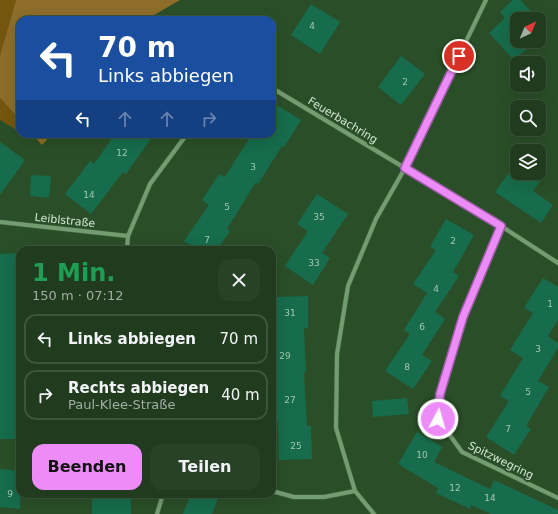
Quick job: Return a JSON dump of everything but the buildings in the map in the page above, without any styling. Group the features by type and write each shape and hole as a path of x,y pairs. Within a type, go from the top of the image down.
{"street":[{"path":"374,514 355,491 336,428 337,354 348,286 376,219 405,168 486,0"},
{"name":"Feuerbachring","path":"276,90 501,226 558,263"},
{"path":"127,246 128,236 150,184 184,138"},
{"name":"Leiblstraße","path":"0,222 128,236"},
{"name":"Spitzwegring","path":"501,226 463,317 440,394 438,419 462,452 558,498"},
{"path":"276,492 294,497 324,497 355,491"},
{"path":"158,514 163,498"}],"shaded area":[{"path":"0,0 16,0 0,55"},
{"path":"16,0 180,0 152,16 16,16 16,116 0,98 0,55"},
{"path":"0,98 16,116 16,130 0,120"},
{"path":"36,138 48,138 42,145"}],"route":[{"path":"438,419 440,394 463,317 501,226 405,168 459,56"}]}
